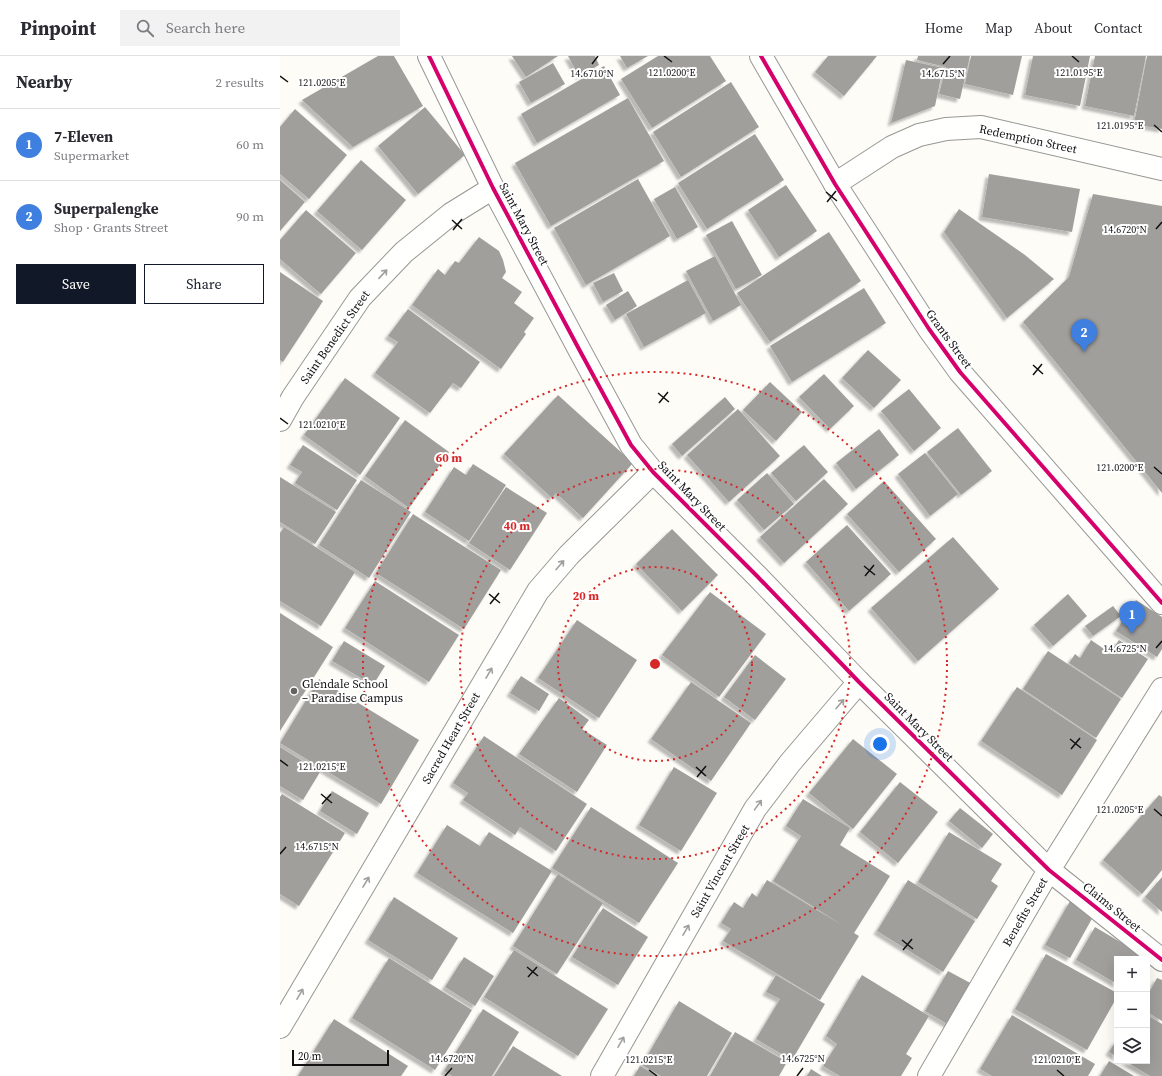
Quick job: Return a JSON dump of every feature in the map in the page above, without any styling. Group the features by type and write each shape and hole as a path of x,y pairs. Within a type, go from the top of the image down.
{"street":[{"name":"Saint Mary Street","path":"429,56 493,188 631,445 653,472 757,576 859,682 1049,870"},
{"name":"Grants Street","path":"761,56 835,184 928,329 960,372 1162,603"},
{"name":"Redemption Street","path":"835,184 892,147 919,135 946,129 981,127 1162,169"},
{"name":"Saint Benedict Street","path":"280,420 293,397 360,298 404,252 451,214 493,188"},
{"name":"Sacred Heart Street","path":"280,1027 538,591 569,555 653,472"},
{"name":"Saint Vincent Street","path":"602,1076 755,809 790,763 859,682"},
{"name":"Benefits Street","path":"929,1076 1049,870 1162,689"},
{"name":"Claims Street","path":"1049,870 1162,960"}],"building":[{"path":"378,56 394,56 423,106 353,147 302,100"},
{"path":"512,56 558,56 526,77"},
{"path":"568,56 595,56 599,65 579,76"},
{"path":"620,56 648,56 627,68"},
{"path":"658,56 710,56 726,81 652,128 621,79"},
{"path":"828,56 877,56 844,96 815,72"},
{"path":"918,56 970,56 960,99 939,94 946,67 917,60"},
{"path":"971,56 1022,56 1013,95 965,84"},
{"path":"1033,56 1090,56 1080,106 1025,95"},
{"path":"1095,56 1146,56 1134,116 1085,106"},
{"path":"1147,56 1162,56 1162,129 1134,124"},
{"path":"906,60 943,68 935,106 891,123"},
{"path":"553,63 565,84 531,103 519,82"},
{"path":"604,66 620,95 537,143 521,114"},
{"path":"731,82 759,127 681,177 653,132"},
{"path":"628,98 664,161 551,226 515,163"},
{"path":"425,107 465,155 418,194 378,146"},
{"path":"295,109 347,155 309,199 280,174 280,127"},
{"path":"755,134 784,180 707,229 678,183"},
{"path":"361,160 406,200 362,250 317,211"},
{"path":"989,174 1080,189 1072,232 982,217"},
{"path":"638,179 670,236 586,285 554,228"},
{"path":"280,180 305,202 280,231"},
{"path":"786,185 817,231 779,257 748,210"},
{"path":"675,187 698,227 677,239 654,199"},
{"path":"1093,194 1162,206 1162,493 1023,322 1069,277"},
{"path":"959,209 1025,255 1054,279 1007,318 944,232"},
{"path":"306,210 356,253 321,294 280,259 280,240"},
{"path":"732,221 762,275 736,289 706,235"},
{"path":"829,232 861,281 770,342 737,293"},
{"path":"479,237 499,251 506,272 502,278 522,292 514,303 534,318 524,332 526,334 501,369 412,305 438,269 445,275 455,261 459,263"},
{"path":"715,256 741,305 713,321 686,271"},
{"path":"280,272 323,301 283,362 280,360"},
{"path":"614,273 623,291 603,302 593,283"},
{"path":"688,280 706,313 644,347 626,314"},
{"path":"864,288 886,323 792,382 770,346"},
{"path":"628,291 637,306 615,320 606,305"},
{"path":"408,309 480,362 461,388 453,383 430,413 375,373 398,342 388,336"},
{"path":"868,350 901,380 874,408 842,378"},
{"path":"824,374 854,406 830,429 799,397"},
{"path":"345,378 400,418 360,475 304,435"},
{"path":"770,382 802,412 776,441 743,410"},
{"path":"909,389 941,428 914,451 881,411"},
{"path":"558,395 633,463 583,518 556,493 552,498 504,454"},
{"path":"725,397 735,409 682,456 672,444"},
{"path":"738,409 780,456 729,502 687,455"},
{"path":"405,420 449,452 409,508 365,476"},
{"path":"958,428 992,471 961,495 927,452"},
{"path":"879,429 899,455 856,489 836,463"},
{"path":"303,445 357,480 337,510 295,483 302,472 290,465"},
{"path":"804,445 828,472 796,501 771,473"},
{"path":"925,453 958,494 930,516 898,474"},
{"path":"473,464 506,485 469,541 425,512 454,467 466,475"},
{"path":"767,473 794,504 764,530 737,500"},
{"path":"280,477 336,512 315,544 280,522"},
{"path":"824,479 848,504 784,563 760,537"},
{"path":"361,480 411,512 369,578 319,545"},
{"path":"884,481 936,539 899,572 847,514"},
{"path":"506,487 547,513 510,570 469,543"},
{"path":"413,514 501,570 464,629 376,573"},
{"path":"847,525 891,574 849,611 806,562"},
{"path":"284,527 355,572 321,626 280,601 280,533"},
{"path":"672,529 718,575 682,611 636,564"},
{"path":"953,537 999,589 918,661 871,608"},
{"path":"375,581 459,635 429,682 345,628"},
{"path":"710,592 766,634 719,697 662,655"},
{"path":"1068,594 1087,616 1053,646 1034,625"},
{"path":"1136,600 1162,617 1162,649 1157,657 1116,631"},
{"path":"1113,606 1121,616 1093,636 1085,626"},
{"name":"Glendale School – Paradise Campus","path":"280,613 333,647 280,731"},
{"path":"577,620 637,660 599,718 538,678"},
{"path":"1091,640 1110,653 1119,640 1148,659 1122,698 1069,663 1075,654 1080,658"},
{"path":"344,641 385,666 373,685 332,661"},
{"path":"1048,651 1121,699 1096,738 1023,689"},
{"path":"755,655 786,679 755,720 724,697"},
{"path":"521,676 549,694 539,711 510,693"},
{"path":"319,679 419,740 381,804 280,743"},
{"path":"691,682 751,723 711,781 651,739"},
{"path":"1017,687 1097,740 1062,795 981,741"},
{"path":"559,698 589,720 582,729 607,745 577,792 519,754"},
{"path":"484,736 587,804 556,851 520,827 515,835 463,800 468,793 453,783"},
{"path":"853,739 897,774 853,829 809,793"},
{"path":"280,747 320,772 303,800 280,786"},
{"path":"674,767 717,793 681,851 639,825"},
{"path":"900,782 938,812 898,863 860,832"},
{"path":"332,791 369,813 357,834 320,811"},
{"path":"282,794 345,833 299,906 280,894 280,797"},
{"path":"1159,795 1162,797 1162,870 1142,894 1103,860"},
{"path":"803,799 850,828 840,845 890,876 854,933 859,936 820,1000 723,941 731,929 721,923 734,902 743,908 752,893 757,897 767,880 842,925 773,881 801,836 786,826"},
{"path":"591,807 678,863 639,923 552,868"},
{"path":"960,808 993,834 982,848 949,821"},
{"path":"447,825 480,846 489,832 552,871 513,933 417,873"},
{"path":"949,832 1002,864 991,881 998,886 977,919 918,882"},
{"path":"558,874 603,903 557,974 513,946"},
{"path":"1162,877 1162,912 1145,897"},
{"path":"908,880 975,921 943,972 877,931"},
{"path":"394,897 458,938 432,980 368,940"},
{"path":"1070,901 1094,915 1070,958 1045,945"},
{"path":"603,908 648,937 618,985 572,957"},
{"path":"1095,927 1144,956 1114,956 1114,982 1076,960"},
{"path":"514,950 608,1009 578,1056 484,997"},
{"path":"1046,954 1114,991 1114,1002 1087,1050 1015,1009"},
{"path":"464,957 494,976 475,1006 445,987"},
{"path":"389,958 472,1010 435,1070 352,1018"},
{"path":"948,971 974,985 949,1025 925,1011"},
{"path":"776,975 825,1004 792,1060 756,1039 780,999 766,992"},
{"path":"862,975 929,1016 906,1054 912,1058 901,1076 840,1076 823,1066 837,1044 826,1036"},
{"path":"1157,978 1162,980 1162,1021 1150,1014 1150,991"},
{"path":"679,1001 732,1033 707,1076 661,1076 642,1065"},
{"path":"483,1009 519,1032 492,1076 452,1076 444,1071"},
{"path":"1012,1015 1095,1064 1088,1076 992,1076 980,1069"},
{"path":"1150,1017 1162,1024 1162,1076 1150,1076 1130,1064 1150,1064"},
{"path":"334,1019 408,1066 401,1076 298,1076"},
{"path":"735,1032 787,1062 779,1076 710,1076"},
{"path":"1114,1044 1114,1055 1109,1052"},
{"path":"513,1046 562,1076 494,1076"},
{"path":"1109,1061 1134,1076 1100,1076"},
{"path":"640,1066 657,1076 634,1076"},
{"path":"811,1069 822,1076 807,1076"}],"cycle path":[{"path":"429,56 493,188 631,445 653,472 757,576 859,682 1049,870 1162,960"},
{"path":"761,56 835,184 929,329 960,372 1162,603"}],"place":[{"name":"Superpalengke","path":"1084,352"},
{"name":"7-Eleven","path":"1132,634"},
{"name":"Glendale School – Paradise Campus","path":"294,691"}]}
